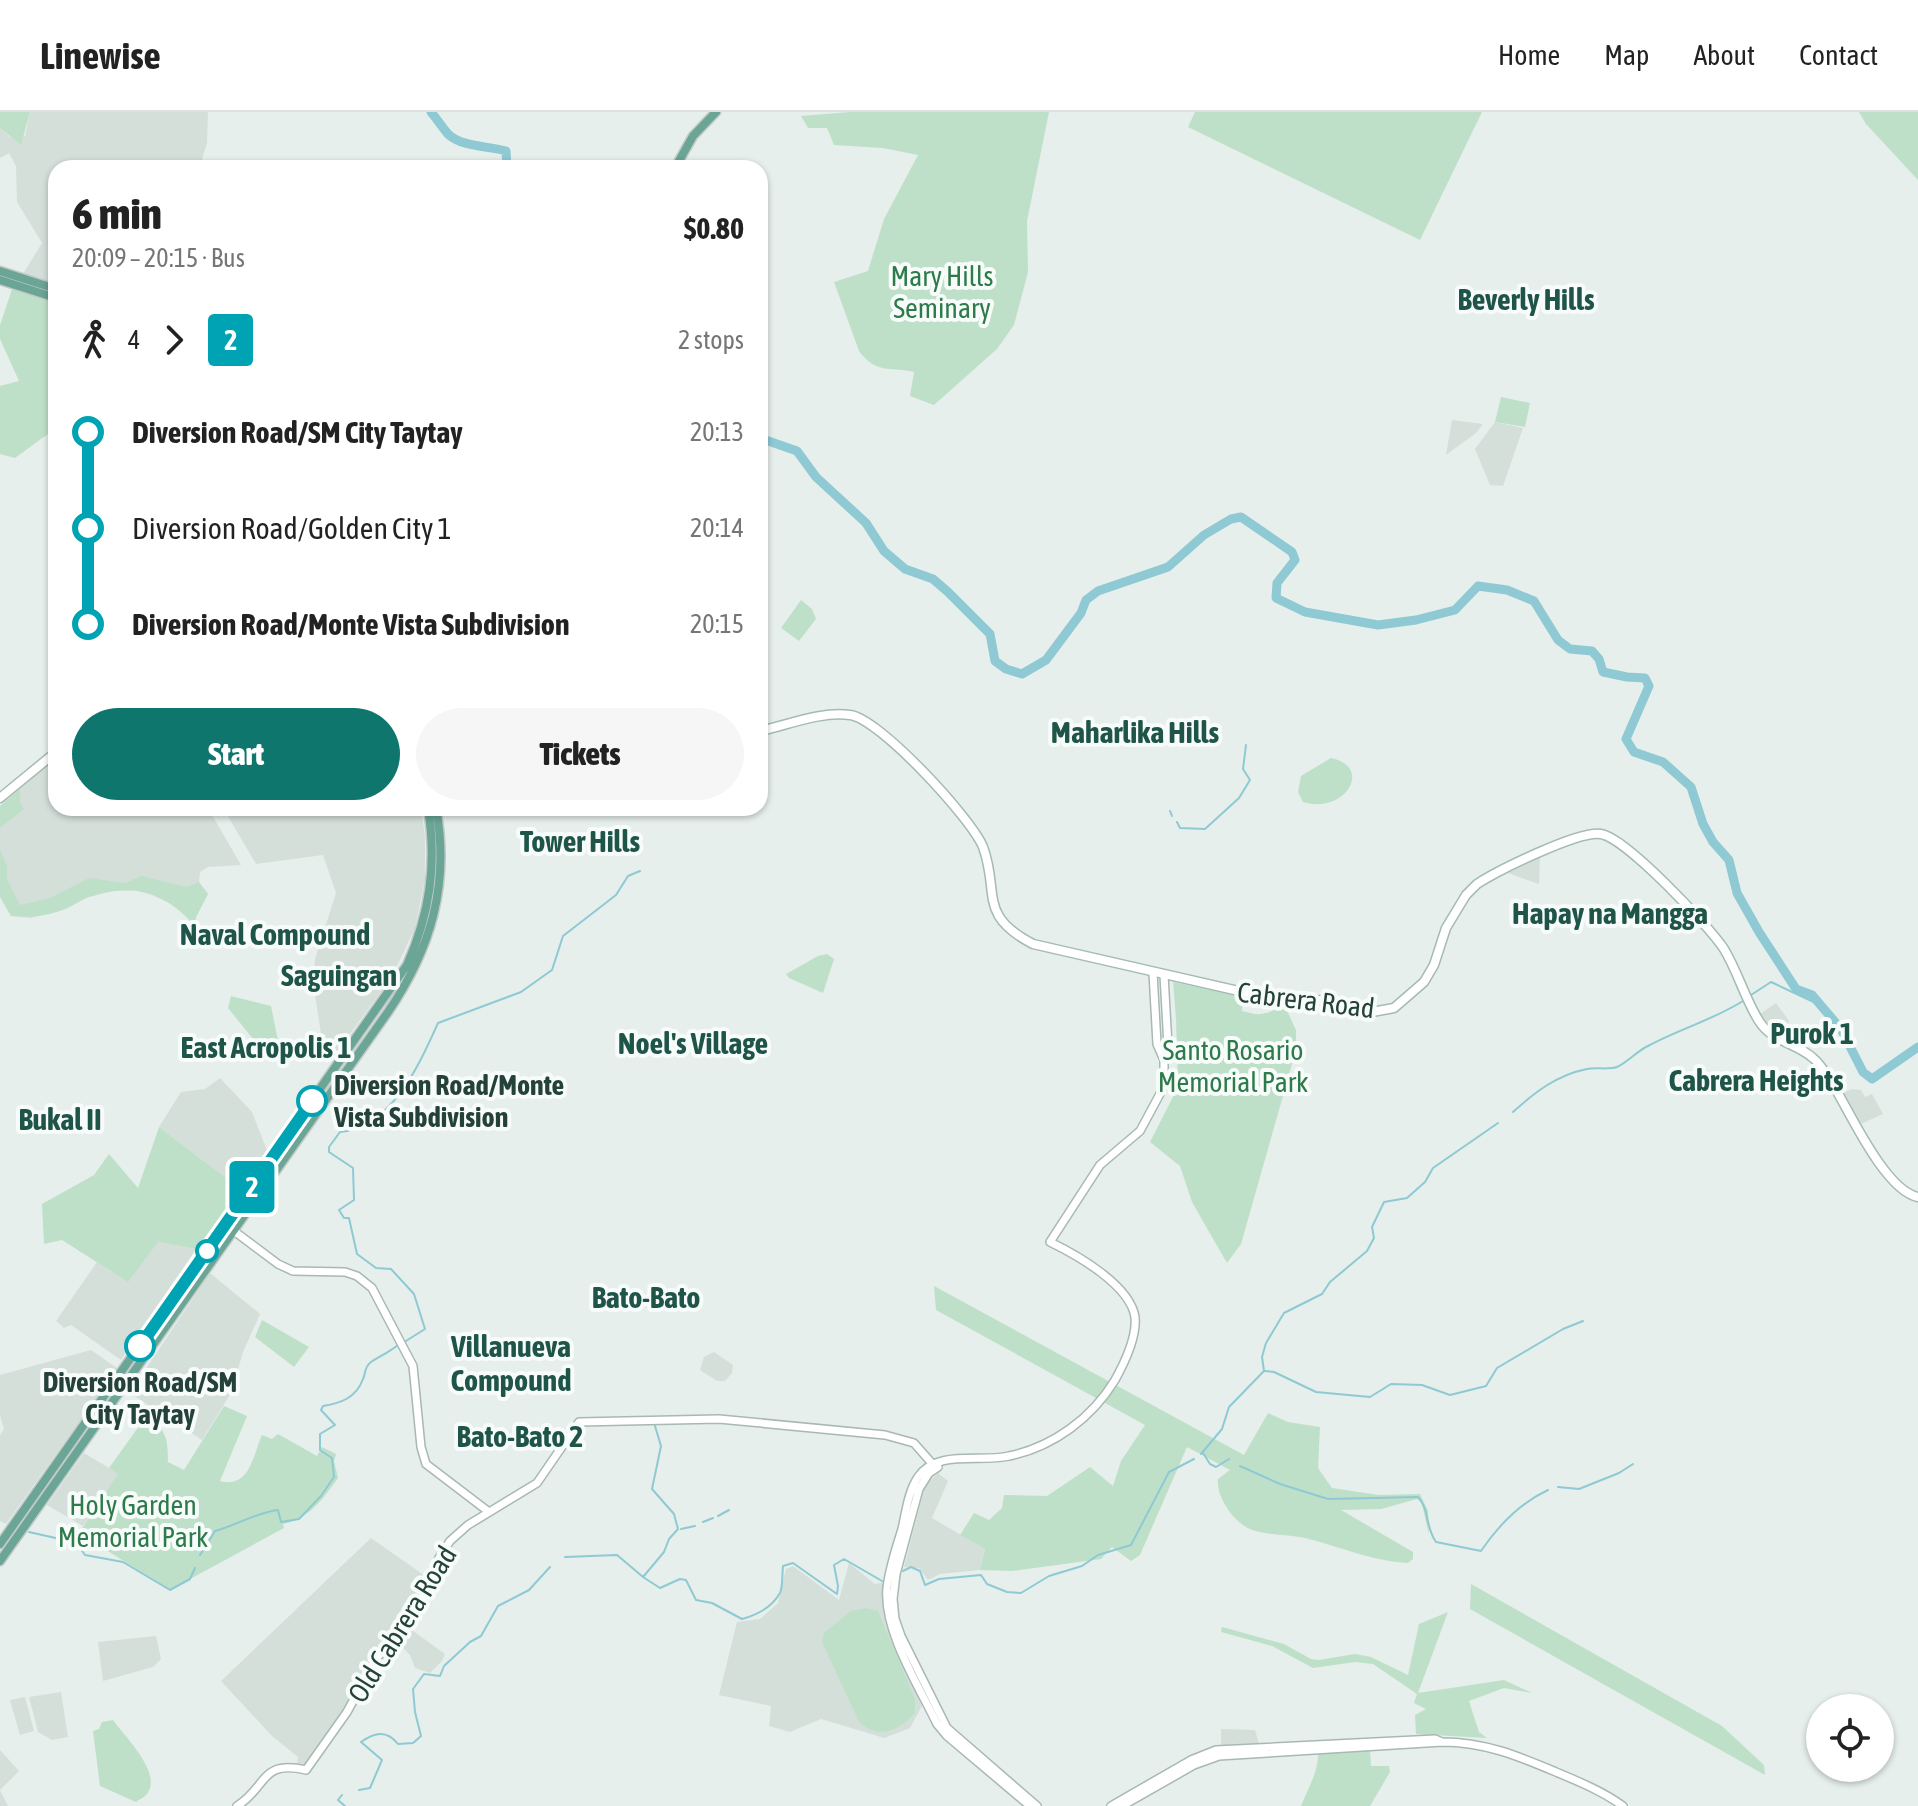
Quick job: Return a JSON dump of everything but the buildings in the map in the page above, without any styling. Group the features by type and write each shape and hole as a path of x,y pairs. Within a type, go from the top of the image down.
{"main road":[{"path":"680,160 693,136 716,112"},
{"path":"0,271 48,294"},
{"path":"0,280 48,288"},
{"name":"Cabrera Road","path":"768,729 837,714 853,715 874,725 968,820 984,850 993,901 1006,928 1043,947 1287,1002 1324,1000 1372,1012 1386,1011 1404,1001 1424,982 1434,965 1446,928 1466,895 1477,884 1569,840 1594,833 1608,836 1700,917 1727,953 1761,1025 1815,1060 1893,1181 1918,1197"},
{"path":"0,798 48,759"},
{"path":"429,816 434,901"},
{"path":"0,1561 2,1547 229,1227 398,997 425,946 442,855 437,816"}],"street":[{"path":"1153,973 1158,1048 1164,1060"},
{"path":"1030,1806 947,1736 889,1620 887,1599 890,1573 918,1477 945,1461 1007,1457 1035,1449 1057,1438 1094,1408 1122,1368 1134,1330 1132,1305 1099,1271 1050,1242 1100,1165 1145,1123 1161,1092 1168,1046 1164,975"},
{"path":"1154,1001 1165,1001"},
{"path":"229,1227 269,1258 293,1271 345,1272 357,1276 372,1288 413,1366 421,1447 426,1464 489,1512"},
{"name":"Old Cabrera Road","path":"237,1806 269,1772 280,1767 306,1770 347,1712 376,1659 402,1629 421,1600 444,1549 468,1525 537,1483 577,1424 719,1419 864,1432 908,1440 934,1466"},
{"path":"937,1717 1037,1806"},
{"path":"1111,1806 1191,1760 1216,1750 1379,1740 1435,1739 1442,1742"},
{"path":"1122,1806 1204,1760 1219,1756 1442,1742 1469,1743 1507,1751 1600,1790 1623,1806"}],"shaded area":[{"path":"30,112 208,112 207,143 202,160 48,160 48,282 23,274 42,243 17,202 16,166 9,153 0,158 0,128 10,137 25,136"},
{"path":"1452,420 1483,424 1476,433 1446,455"},
{"path":"1495,422 1523,428 1503,486 1490,485 1475,449"},
{"path":"48,765 48,816 213,816 241,865 208,867 200,872 199,882 208,894 196,917 195,926 178,907 135,890 112,891 86,898 66,909 31,918 11,916 0,897 0,806"},
{"path":"228,816 422,816 425,880 415,928 383,989 333,1057 321,1034 313,982 315,959 336,893 323,855 256,864"},
{"path":"1540,858 1539,884 1508,873"},
{"path":"1776,1003 1789,1021 1781,1035 1760,1014"},
{"path":"220,1078 252,1112 268,1153 242,1190 159,1127 181,1092 205,1089"},
{"path":"1852,1089 1861,1090 1865,1097 1872,1094 1883,1114 1861,1124 1843,1093"},
{"path":"137,1238 196,1249 121,1360 71,1325 64,1328 56,1321 97,1262 112,1272"},
{"path":"210,1273 260,1314 243,1352 231,1393 202,1440 130,1393 133,1386 114,1373 6,1524 0,1521 0,1435 4,1429 0,1415 0,1375 91,1350 137,1382"},
{"path":"714,1352 733,1365 732,1373 725,1381 717,1381 700,1370 704,1357"},
{"path":"84,1453 119,1474 83,1526 47,1505"},
{"path":"938,1473 948,1481 932,1518 985,1549 980,1570 940,1574 928,1580 919,1568 904,1567 925,1486"},
{"path":"371,1538 428,1578 347,1708 304,1767 297,1765 298,1757 272,1736 221,1681"},
{"path":"849,1563 875,1584 886,1582 885,1600 924,1702 910,1728 884,1738 821,1719 790,1732 769,1726 771,1706 719,1695 737,1622 760,1619 778,1603 786,1569 793,1566 839,1600"},
{"path":"409,1628 445,1654 430,1673 415,1668 410,1655 397,1642"},
{"path":"156,1636 161,1659 153,1667 103,1681 98,1642"},
{"path":"61,1692 68,1737 52,1740 38,1732 29,1697"},
{"path":"25,1697 34,1731 20,1735 10,1700"},
{"path":"1221,1729 1255,1730 1259,1744 1221,1746"},
{"path":"0,1750 19,1771 0,1790"},
{"path":"0,1790 8,1806 0,1806"}],"green space":[{"path":"0,112 30,112 21,145 0,128"},
{"name":"Mary Hills Seminary","path":"850,112 1049,112 1027,221 1028,272 1014,325 997,349 934,405 910,396 914,372 878,367 859,351 834,282 868,271 884,219 918,155 883,148 834,145 827,128 808,128 801,116"},
{"path":"1195,112 1482,112 1420,240 1188,127"},
{"path":"1859,112 1918,112 1918,180 1866,124"},
{"path":"12,289 48,300 48,434 15,458 0,454 0,386 19,381 0,339 0,325"},
{"path":"1501,397 1530,403 1525,427 1495,422"},
{"path":"801,600 812,609 816,619 799,641 781,628"},
{"path":"1331,758 1344,763 1351,770 1349,788 1331,802 1303,802 1298,792 1301,776"},
{"path":"20,789 20,803 24,809 0,828 0,806"},
{"path":"0,850 7,866 7,879 20,905 50,898 89,878 125,883 141,876 187,887 199,882 208,894 196,917 195,926 184,914 160,898 120,890 89,897 46,915 11,916 0,897"},
{"path":"827,954 834,959 823,993 786,974 818,956"},
{"name":"Santo Rosario Memorial Park","path":"1173,982 1243,997 1242,1011 1252,1013 1267,1013 1284,1004 1296,1030 1296,1050 1241,1244 1227,1263 1192,1202 1180,1166 1150,1142 1178,1087"},
{"path":"231,996 271,1006 278,1041 266,1055 228,1008"},
{"path":"159,1127 242,1190 196,1249 158,1242 128,1282 62,1240 44,1244 42,1204 94,1175 109,1154 138,1188"},
{"path":"934,1286 1244,1455 1268,1413 1288,1422 1320,1427 1318,1468 1332,1488 1379,1495 1420,1494 1428,1511 1429,1535 1421,1500 1417,1499 1381,1509 1341,1510 1413,1552 1413,1559 1408,1563 1369,1557 1305,1538 1250,1529 1232,1515 1220,1493 1218,1479 1230,1470 1187,1447 1140,1555 1131,1561 1112,1547 1101,1559 1012,1571 980,1570 985,1549 960,1535 974,1513 989,1520 1002,1508 1004,1495 1047,1496 1090,1467 1113,1486 1121,1461 1145,1425 936,1310"},
{"path":"262,1320 309,1347 294,1367 255,1337"},
{"name":"Holy Garden Memorial Park","path":"224,1406 247,1416 220,1481 238,1480 249,1468 262,1435 272,1439 278,1434 317,1456 322,1447 336,1454 334,1461 338,1478 315,1507 300,1518 283,1524 284,1528 170,1590 79,1533 118,1474 109,1468 147,1415 165,1435 168,1462 184,1470"},
{"path":"1471,1584 1722,1726 1764,1765 1765,1775 1470,1609"},
{"path":"866,1608 878,1611 915,1699 915,1713 902,1725 888,1731 874,1731 859,1722 822,1642 824,1633 851,1611"},
{"path":"1448,1612 1418,1693 1504,1680 1532,1693 1504,1688 1469,1701 1479,1732 1487,1738 1416,1734 1415,1715 1426,1709 1414,1703 1417,1694 1373,1664 1355,1662 1313,1668 1272,1646 1221,1632 1222,1627 1284,1644 1311,1659 1355,1654 1371,1657 1408,1675 1419,1624"},
{"path":"113,1720 140,1756 150,1776 151,1785 147,1794 136,1802 100,1786 93,1731 99,1729 102,1722"},
{"path":"1370,1749 1371,1766 1389,1766 1390,1772 1370,1806 1301,1806 1315,1773 1318,1752"}],"waterway":[{"path":"431,112 454,138 468,144 506,151 507,160"},
{"path":"768,441 797,451 816,477 866,523 884,551 905,569 933,579 948,592 990,634 995,661 1006,669 1022,674 1046,660 1081,613 1086,600 1098,591 1168,567 1204,535 1231,519 1241,517 1292,552 1295,560 1277,583 1276,598 1305,612 1378,625 1416,620 1455,610 1478,586 1507,590 1534,601 1558,640 1570,649 1592,651 1599,659 1603,672 1645,678 1649,686 1626,739 1634,752 1663,762 1691,787 1703,824 1713,842 1729,860 1737,893 1759,932 1796,989 1812,995 1841,1029 1863,1072 1872,1079 1918,1047"},
{"path":"1177,822 1180,828 1205,829 1239,798 1250,780 1243,769 1246,745"},
{"path":"1170,811 1172,816"},
{"path":"406,1341 425,1329 414,1294 391,1269 376,1268 357,1254 349,1218 344,1218 339,1210 354,1200 353,1168 329,1152 329,1147 340,1132 358,1128 375,1119 389,1106 412,1075 438,1023 521,992 552,970 563,936 616,895 628,876 640,871"},
{"path":"1751,995 1771,982 1818,1004"},
{"path":"1513,1112 1556,1080 1587,1069 1617,1067 1648,1046 1743,1001"},
{"path":"1201,1454 1222,1429 1229,1407 1264,1371 1262,1357 1266,1343 1284,1313 1322,1294 1330,1282 1367,1251 1374,1238 1372,1227 1384,1202 1407,1198 1425,1182 1433,1168 1498,1123"},
{"path":"1265,1371 1274,1372 1316,1392 1370,1397 1391,1384 1422,1385 1450,1395 1486,1386 1497,1368 1563,1329 1583,1321"},
{"path":"200,1555 215,1531 278,1510 281,1522 299,1519 321,1496 334,1477 332,1458 320,1450 320,1434 335,1425 321,1410 323,1406 352,1395 369,1364 398,1345"},
{"path":"565,1557 617,1555 643,1577 664,1552 669,1539 678,1529 674,1514 652,1489 661,1446 655,1426"},
{"path":"1203,1453 1216,1467 1229,1459"},
{"path":"903,1571 911,1567 920,1571 925,1585 939,1579 981,1575 987,1584 1007,1592 1021,1593 1049,1576 1131,1545 1169,1472 1194,1459"},
{"path":"1558,1487 1579,1489 1633,1464"},
{"path":"1240,1466 1280,1484 1328,1499 1418,1497 1436,1542 1481,1551 1510,1516 1548,1490"},
{"path":"718,1516 729,1510"},
{"path":"703,1522 713,1518"},
{"path":"681,1529 695,1526"},
{"path":"29,1532 60,1539 82,1538 80,1548 85,1555 123,1562 170,1590 190,1579 195,1568"},
{"path":"643,1577 660,1588 680,1579 686,1580 696,1600 712,1603 742,1619 759,1613 777,1598 781,1590 783,1566 793,1563 837,1594 834,1565 844,1559 882,1581"},
{"path":"359,1790 370,1788 382,1760 361,1742 381,1734 390,1736 398,1744 413,1743 421,1736 413,1689 424,1674 440,1676 444,1666 481,1636 498,1606 529,1590 550,1567"},
{"path":"342,1795 338,1800 345,1806"}],"bus line":[{"name":"2","path":"140,1346 312,1101"}],"place":[{"name":"Diversion Road/Monte Vista Subdivision","path":"312,1101"},
{"name":"Diversion Road/SM City Taytay","path":"140,1346"}],"district":[{"name":"Beverly Hills","path":"1526,299"},
{"name":"Maharlika Hills","path":"1135,732"},
{"name":"Tower Hills","path":"580,841"},
{"name":"Hapay na Mangga","path":"1610,913"},
{"name":"Naval Compound","path":"275,934"},
{"name":"Saguingan","path":"339,975"},
{"name":"Purok 1","path":"1812,1033"},
{"name":"Noel's Village","path":"693,1043"},
{"name":"East Acropolis 1","path":"266,1047"},
{"name":"Cabrera Heights","path":"1756,1080"},
{"name":"Bukal II","path":"60,1119"},
{"name":"Bato-Bato","path":"646,1297"},
{"name":"Villanueva Compound","path":"511,1363"},
{"name":"Bato-Bato 2","path":"520,1436"}]}
